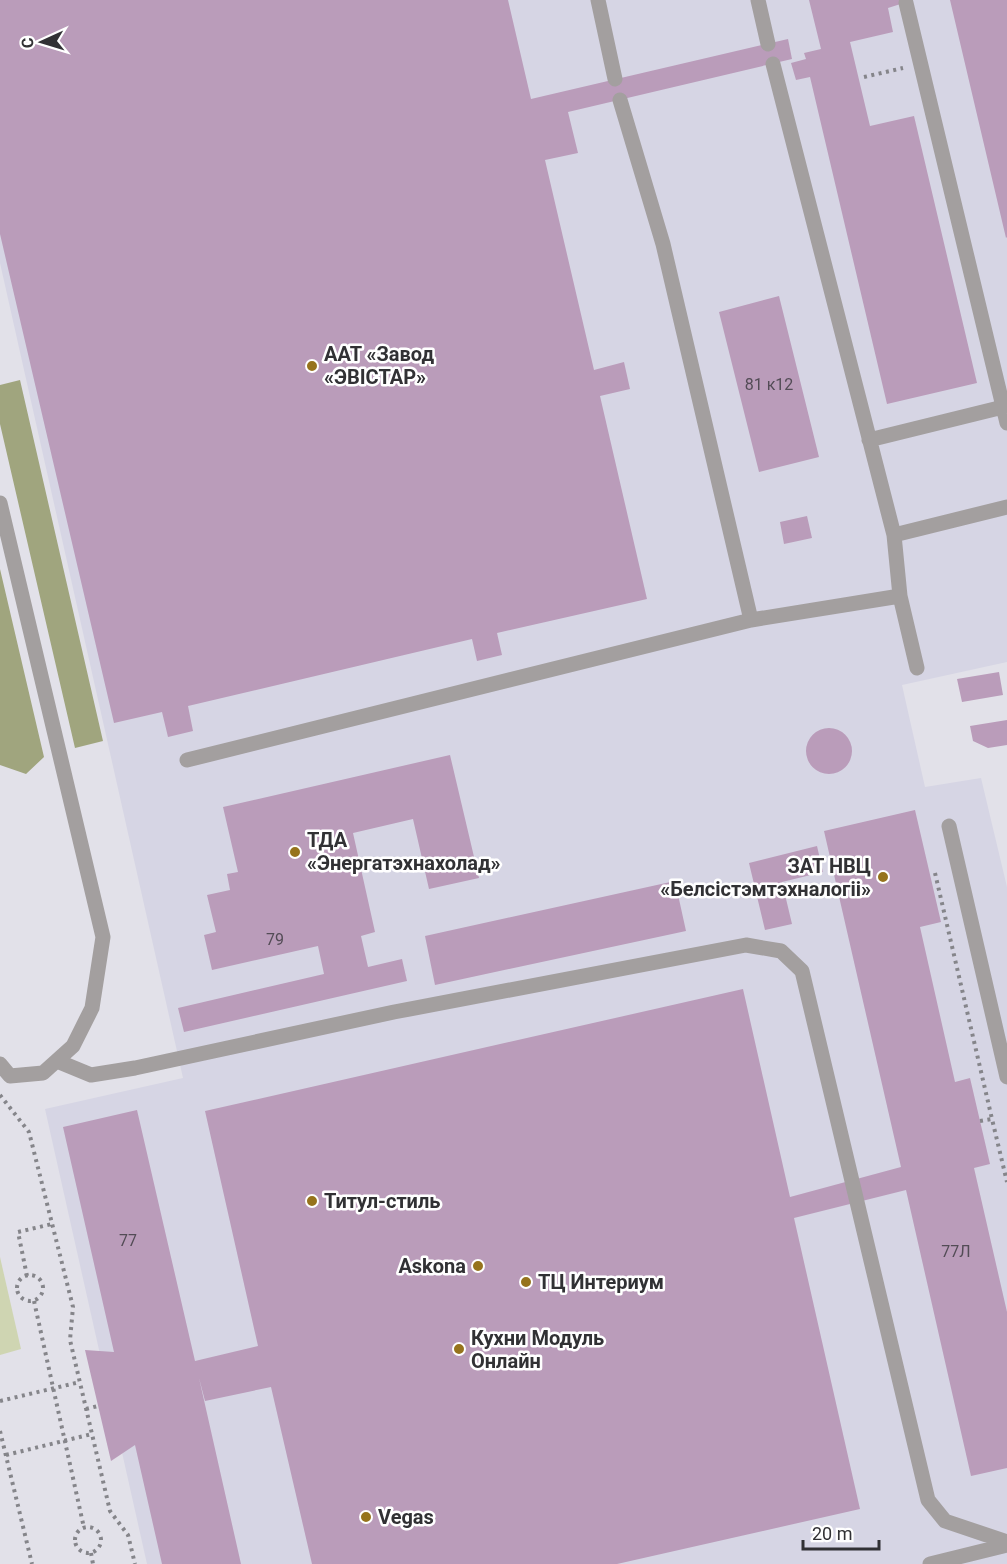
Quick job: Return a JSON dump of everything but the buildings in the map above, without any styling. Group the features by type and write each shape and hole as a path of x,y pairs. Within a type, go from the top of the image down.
{"lane":[{"path":"598,0 615,80"},
{"path":"758,0 768,44"},
{"path":"906,3 1007,423"},
{"path":"773,64 894,536 900,596 917,668"},
{"path":"620,100 663,244 751,620"},
{"path":"870,440 1003,407"},
{"path":"0,503 103,937 92,1008 73,1046 43,1073 10,1076 0,1064"},
{"path":"894,536 1007,507"},
{"path":"186,760 751,620 900,596"},
{"path":"949,826 1007,1077"},
{"path":"57,1060 91,1075 394,1012 746,945 781,951 802,971 928,1500 945,1521 1007,1544"},
{"path":"930,1564 1007,1544"}],"path":[{"path":"864,77 921,64"},
{"path":"935,873 1007,1182"},
{"path":"0,1095 29,1132 73,1307 70,1340 110,1511 128,1535 135,1564"},
{"path":"980,1122 992,1119"},
{"path":"27,1276 18,1232 52,1224"},
{"path":"27,1276 37,1277 43,1285 41,1295 34,1301 24,1300 18,1292 19,1282 27,1276"},
{"path":"34,1301 84,1528"},
{"path":"0,1401 80,1382"},
{"path":"86,1409 98,1406"},
{"path":"0,1431 32,1564"},
{"path":"6,1455 92,1434"},
{"path":"84,1528 92,1528 100,1534 99,1547 91,1553 81,1551 75,1544 77,1534 84,1528"},
{"path":"91,1553 93,1564"}],"shaded area":[{"path":"0,0 1007,0 1007,662 902,685 925,787 981,778 1007,887 1007,1564 147,1564 45,1109 183,1078 0,263"}],"green space":[{"path":"20,380 103,741 75,748 0,424 0,385"},
{"path":"0,569 44,757 26,774 0,765"},
{"path":"0,1257 21,1349 0,1355"}],"place":[{"name":"ААТ «Завод «ЭВІСТАР»","path":"312,366"},
{"name":"ТДА «Энергатэхнахолад»","path":"295,852"},
{"name":"ЗАТ НВЦ «Белсістэмтэхналогіі»","path":"883,877"},
{"name":"Титул-cтиль","path":"312,1201"},
{"name":"Askona","path":"478,1266"},
{"name":"ТЦ Интериум","path":"526,1282"},
{"name":"Кухни Модуль Онлайн","path":"459,1349"},
{"name":"Vegas","path":"366,1517"}]}
